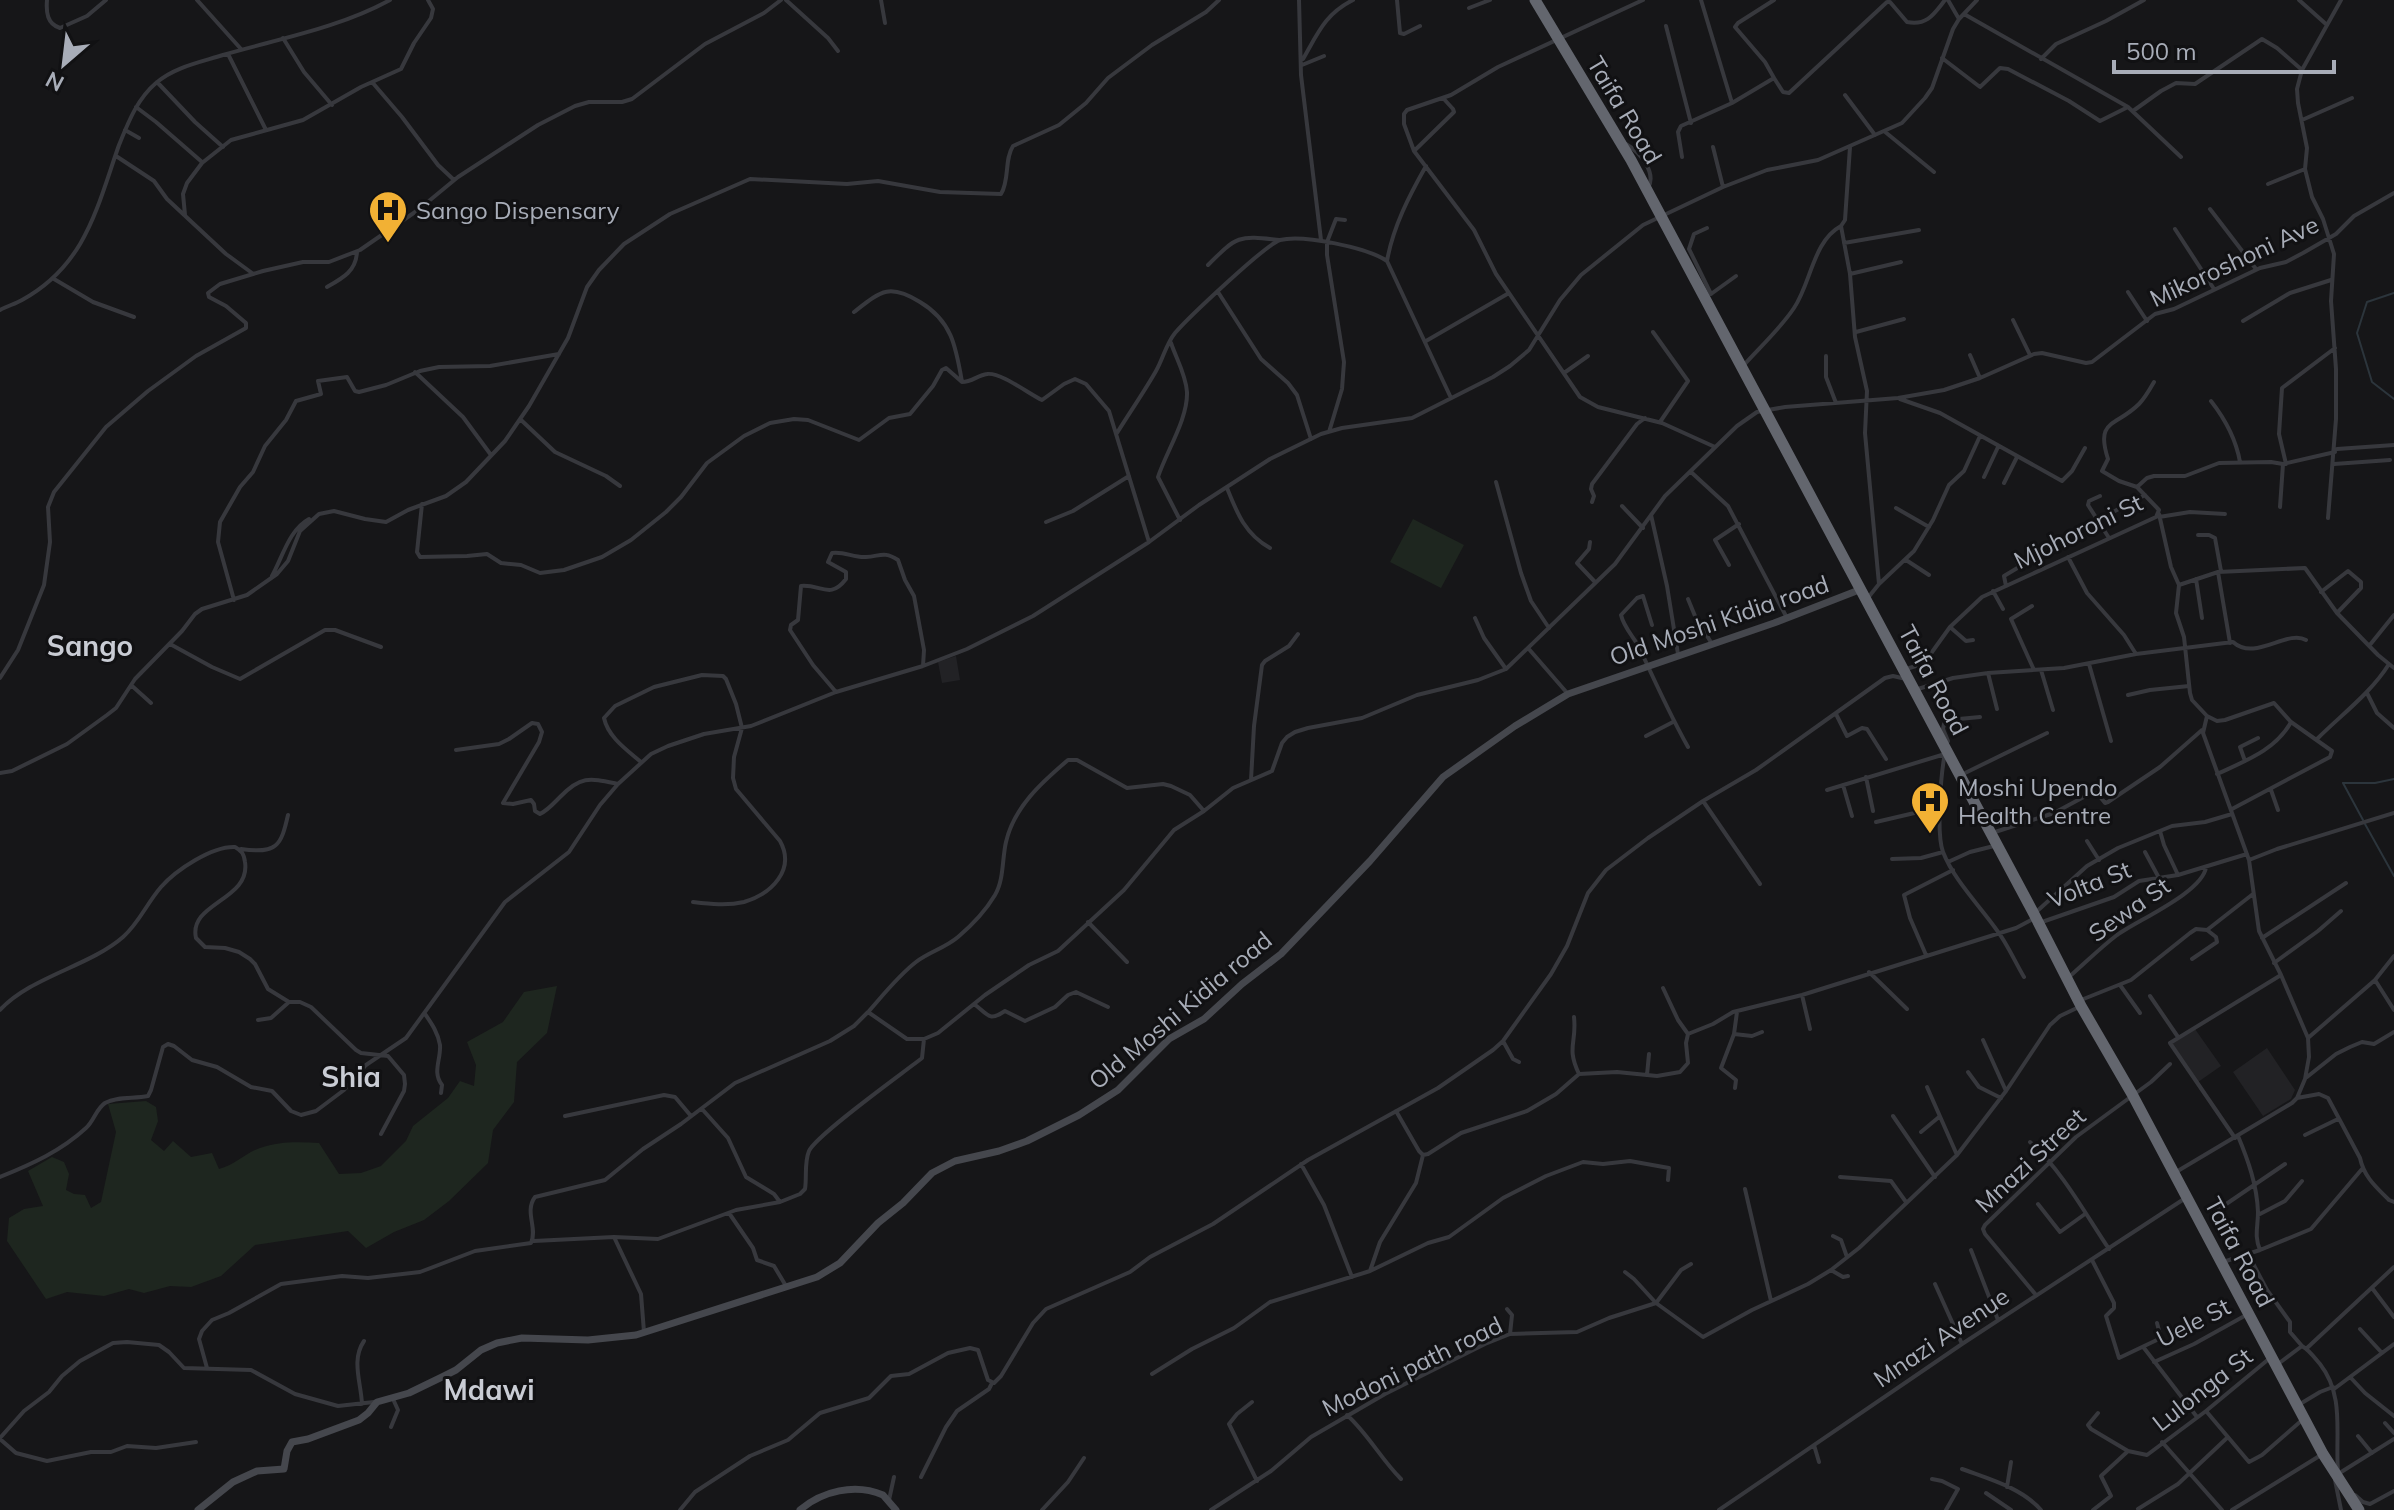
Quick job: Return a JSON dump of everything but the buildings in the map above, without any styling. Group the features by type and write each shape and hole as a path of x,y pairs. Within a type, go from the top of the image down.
{"highway":[{"name":"Taifa Road","path":"1535,0 1622,143 1659,215 1708,296 1764,409 2080,1004 2132,1094 2323,1454 2359,1510"}],"street":[{"path":"47,0 48,18 59,28 87,16 106,0"},
{"path":"197,0 241,49"},
{"path":"0,310 21,301 53,278 75,254 100,205 125,130 136,107 157,82 196,63 355,17 390,0"},
{"path":"185,215 184,190 202,163 235,137 302,121 403,67 431,18 432,8 428,0"},
{"path":"0,678 18,650 44,585 50,542 48,507 54,492 106,427 148,391 196,356 245,329 247,325 244,320 211,299 208,293 224,283 255,274 303,262 329,262 357,252 454,180 529,130 575,106 632,99 705,44 784,0 828,38 838,51"},
{"path":"881,0 885,23"},
{"path":"0,773 15,770 75,739 116,708 131,685 197,612 250,593 271,579 288,561 300,531 322,512 384,522 460,487 505,441 520,419 559,353 575,322 586,289 599,270 624,244 672,213 751,179 847,184 878,181 940,192 999,194 1006,183 1009,151 1013,146 1059,125 1086,103 1112,74 1206,12 1219,0"},
{"path":"1299,0 1307,132 1344,362 1342,389 1329,432"},
{"path":"1302,63 1329,17 1353,0"},
{"path":"1397,0 1400,33 1420,26"},
{"path":"1469,8 1490,0"},
{"path":"1643,0 1481,75 1443,98 1410,109 1404,114 1404,124 1414,151 1474,230 1496,274 1580,397 1587,403 1616,413 1660,422 1715,447"},
{"path":"1701,0 1732,103"},
{"path":"1774,0 1735,27 1765,62 1783,92 1789,93 1887,2 1913,24 1927,21 1946,0 1959,19"},
{"path":"0,1177 66,1144 90,1125 107,1102 148,1096 165,1044 174,1046 199,1063 217,1067 251,1087 268,1089 286,1109 301,1115 316,1111 344,1090 366,1065 406,1038 505,902 569,852 600,805 641,762 668,746 704,734 742,728 836,692 923,666 967,649 1033,616 1270,459 1342,428 1412,418 1470,390 1510,366 1529,350 1570,286 1659,215 1767,170 1818,160 1909,117 1932,88 1947,42 1959,19 1977,0"},
{"path":"2041,59 2056,44 2144,0"},
{"path":"2299,0 2327,25"},
{"path":"2328,518 2335,451 2337,386 2331,280 2334,254 2312,197 2305,169 2307,148 2297,89 2302,70 2341,0"},
{"path":"1964,14 2131,109 2181,157"},
{"path":"1666,26 1691,123"},
{"path":"283,38 305,74 332,105"},
{"path":"1942,58 1980,87 2000,68 2008,69 2100,121 2131,109 2176,83 2195,84 2262,39 2302,70"},
{"path":"228,54 267,131"},
{"path":"1302,63 1324,56"},
{"path":"1682,157 1678,132 1681,126 1732,103 1774,78"},
{"path":"157,82 223,147"},
{"path":"372,82 439,166 454,180"},
{"path":"1845,95 1875,135"},
{"path":"1414,151 1454,112 1443,98"},
{"path":"2302,120 2352,98"},
{"path":"136,107 202,163"},
{"path":"125,130 139,138"},
{"path":"1884,131 1934,172"},
{"path":"1742,367 1793,311 1819,252 1845,220 1850,146"},
{"path":"1713,147 1723,187"},
{"path":"116,156 154,181 167,199 226,254 243,269 255,274"},
{"path":"1426,166 1403,209 1390,241 1387,261 1452,398"},
{"path":"2268,184 2305,169"},
{"name":"Mikoroshoni Ave","path":"1764,409 1898,398 1944,390 2042,353 2089,362 2155,314 2174,309 2256,269 2286,262 2330,238 2354,216 2394,193"},
{"path":"2210,209 2256,269"},
{"path":"1324,242 1336,219 1345,220"},
{"path":"1841,226 1850,274 1855,332 1865,375 1865,433 1879,584"},
{"path":"1707,228 1694,234 1689,249 1708,296 1736,276"},
{"path":"2175,229 2214,289"},
{"path":"1844,243 1919,230"},
{"path":"1208,265 1239,238 1246,236 1324,242 1369,253 1387,261"},
{"path":"1117,433 1158,368 1175,333 1271,245 1281,240"},
{"path":"327,287 352,270 357,252"},
{"path":"1850,274 1901,262"},
{"path":"53,278 93,302 134,317"},
{"path":"2243,321 2290,293 2331,280"},
{"path":"854,312 879,295 898,291 933,310 949,331 962,382"},
{"path":"1218,292 1261,359 1297,395 1311,439"},
{"path":"2128,292 2147,321"},
{"path":"1426,341 1509,293"},
{"path":"1855,332 1904,319"},
{"path":"2013,320 2030,355"},
{"path":"1653,332 1688,381 1660,422"},
{"path":"1170,341 1187,394 1176,437 1158,477 1180,520"},
{"path":"2280,507 2285,464 2279,434 2282,388 2335,348"},
{"path":"234,600 218,542 220,522 240,487 253,472 263,449 286,420 296,401 320,396 320,380 347,377 355,391 359,392 386,385 415,372 448,365 477,367 508,364 559,353"},
{"path":"1970,355 1980,378"},
{"path":"1564,373 1588,356"},
{"path":"1826,356 1826,377 1836,403"},
{"path":"422,504 417,552 420,557 486,554 501,563 521,565 537,572 564,570 602,557 631,540 675,503 707,463 754,430 779,422 808,420 859,440 889,418 910,414 943,369 947,368 962,382 992,374 1042,400 1068,381 1080,381 1092,390 1109,411 1149,542"},
{"path":"415,372 463,417 491,455"},
{"path":"2137,487 2102,471 2108,459 2102,442 2107,428 2141,403 2154,382"},
{"path":"1898,398 1940,413 2062,481 2072,471 2085,448"},
{"path":"2211,401 2224,419 2240,462"},
{"path":"868,1012 898,1035 916,1040 938,1033 1029,965 1058,951 1124,890 1174,830 1233,788 1272,771 1287,737 1308,728 1362,718 1417,695 1478,680 1506,669 1615,564 1665,496 1750,416 1764,409"},
{"path":"1592,502 1592,484 1637,424 1645,418"},
{"path":"520,419 555,452 620,486"},
{"path":"1863,596 1906,560 1929,527 1949,485 1964,471 1980,436"},
{"name":"Mjohoroni St","path":"1909,680 1916,666 1927,659 1950,627 1972,605 1993,591 2159,515 2159,510 2137,487 2147,478 2185,476 2213,464 2285,464 2335,451 2394,445"},
{"path":"1984,477 1998,446"},
{"path":"2004,483 2018,456"},
{"path":"2334,464 2390,460"},
{"path":"1691,472 1728,506 1787,618"},
{"path":"1046,522 1073,511 1129,476"},
{"path":"1496,482 1531,601 1549,628"},
{"path":"1227,488 1252,536 1270,548"},
{"path":"2098,520 2145,495"},
{"path":"2100,496 2088,503 2109,538"},
{"path":"1622,506 1643,528"},
{"path":"1896,508 1929,527"},
{"path":"1688,1034 1737,1012 1802,995 2016,928 2035,918 2080,871 2118,848 2172,826 2205,822 2231,812 2330,757 2332,751 2291,722 2272,703 2217,721 2207,716 2192,700 2185,648 2176,613 2179,585 2171,567 2159,515 2190,512 2225,514"},
{"path":"1651,515 1678,655"},
{"path":"271,579 296,528 309,519"},
{"path":"1729,565 1715,540 1739,524"},
{"path":"2198,535 2215,538 2230,643"},
{"path":"1590,542 1589,549 1577,563 1595,582"},
{"path":"836,692 813,665 790,629 798,620 801,586 835,589 846,579 846,572 828,562 832,553 867,557 883,554 898,560 914,596 924,650 923,666"},
{"path":"2006,586 2004,576 2019,567 2014,556"},
{"path":"2068,557 2087,593 2124,635 2136,654"},
{"path":"1906,560 1929,575"},
{"path":"2179,585 2220,572 2305,568 2337,613 2392,666 2317,739"},
{"path":"2321,592 2348,571 2361,582 2361,588 2337,613"},
{"path":"2196,579 2202,618"},
{"path":"1993,591 2003,609"},
{"path":"1652,625 1643,596 1621,615 1688,747"},
{"name":"Old Moshi Kidia road","path":"198,1510 233,1482 257,1471 284,1469 292,1442 359,1420 377,1402 409,1393 442,1377 481,1350 497,1343 522,1338 613,1339 644,1333 817,1277 840,1263 932,1173 955,1161 1027,1141 1086,1111 1118,1090 1169,1039 1204,1019 1281,954 1385,845 1443,777 1473,754 1568,694 1787,618 1863,596"},
{"path":"1688,599 1712,644"},
{"path":"2032,606 2011,619 2034,670"},
{"path":"2369,646 2394,615"},
{"path":"1475,618 1484,638 1506,669"},
{"path":"1950,627 1966,641 1973,640"},
{"path":"170,644 240,679 325,630 335,630 381,647"},
{"path":"1251,780 1262,665 1289,646 1298,634"},
{"path":"921,1477 957,1411 988,1390 1001,1376 1033,1323 1046,1309 1130,1272 1150,1257 1213,1224 1301,1164 1474,1065 1503,1041 1551,974 1567,946 1593,885 1615,862 1703,801 1756,770 1889,676 1909,680 1953,678 2089,664 2136,654 2230,643 2245,648 2269,646 2298,636 2306,640"},
{"path":"1528,648 1568,694"},
{"path":"2089,664 2111,741"},
{"path":"2041,670 2053,710"},
{"path":"1988,673 1997,709"},
{"path":"641,762 605,723 604,718 615,706 654,687 702,675 723,676 736,704 742,728 734,757 736,789 784,848 786,864 784,873 759,894 745,901 719,905 693,902"},
{"path":"131,685 151,703"},
{"path":"2128,695 2189,686"},
{"path":"2367,693 2377,713 2394,728"},
{"path":"1836,714 1847,736 1865,727 1886,759"},
{"path":"1990,834 2054,813 2093,792 2105,803 2108,802 2160,767 2202,730 2207,716"},
{"path":"1980,717 1944,724 1948,741 1941,807 1943,852 1999,933 2024,977"},
{"path":"1646,736 1673,722"},
{"path":"2217,774 2273,745 2291,722"},
{"path":"456,750 499,744 532,723 538,724 542,732 539,742 503,803 508,805 531,800 535,811 540,814 579,781 618,784"},
{"path":"2202,730 2248,857 2262,938 2308,1038 2309,1061 2297,1098"},
{"path":"1959,775 2047,733"},
{"path":"2245,761 2240,747 2258,738"},
{"path":"1827,790 1945,750"},
{"path":"533,1241 530,1205 535,1197 605,1180 735,1083 830,1041 854,1026 892,983 917,961 958,937 987,905 999,885 1007,839 1021,808 1036,788 1068,760 1077,760 1127,788 1171,786 1190,795 1204,811"},
{"path":"1866,777 1873,811"},
{"path":"1843,785 1852,816"},
{"path":"1965,787 2001,788"},
{"path":"2271,790 2278,810"},
{"path":"1703,801 1760,884"},
{"path":"1876,822 1941,807"},
{"name":"Volta St","path":"2035,918 2114,897 2139,881 2178,875 2248,857 2394,813"},
{"path":"0,1010 49,977 122,938 163,884 193,862 221,848 256,850 277,845 288,815"},
{"path":"2160,831 2178,875"},
{"path":"2087,841 2099,860"},
{"path":"1948,862 1997,845"},
{"path":"239,848 244,858 244,876 232,892 200,918 195,927 196,938 205,947 225,948 250,959 268,989 289,1002 300,1002 316,1011 361,1053 391,1057 404,1075 405,1084 381,1134"},
{"path":"1892,859 1921,858 1943,852"},
{"path":"2145,852 2159,878"},
{"name":"Sewa St","path":"2067,979 2114,937 2185,893 2204,876 2206,867"},
{"path":"1926,955 1904,895 1953,870"},
{"path":"2262,938 2346,883"},
{"path":"2207,930 2253,894"},
{"path":"2274,963 2341,911"},
{"path":"1088,922 1127,962"},
{"path":"1625,1272 1656,1303 1703,1337 1808,1284 1847,1257 1957,1155 2001,1098 2050,1025 2060,1016 2131,980 2196,929 2207,930 2216,937 2217,942 2192,959"},
{"path":"2308,1038 2375,980 2394,956"},
{"path":"1869,972 1907,1009"},
{"path":"2260,1250 2256,1240 2258,1215 2250,1166 2236,1137 2170,1046 2178,1037 2281,975"},
{"path":"2375,980 2394,1010"},
{"path":"2120,985 2140,1013"},
{"path":"1423,1155 1461,1133 1527,1111 1556,1094 1579,1074 1673,1074 1685,1068 1689,1057 1688,1034 1663,988"},
{"path":"974,1004 992,1018 1005,1011 1025,1021 1055,1007 1076,992 1108,1007"},
{"path":"1802,995 1810,1029"},
{"path":"2150,996 2178,1037"},
{"path":"258,1020 271,1018 289,1002"},
{"path":"1735,1088 1736,1080 1721,1068 1734,1034 1737,1012"},
{"path":"425,1014 439,1039 440,1056 436,1072 442,1085 441,1093"},
{"path":"1574,1017 1576,1032 1571,1053 1579,1074"},
{"path":"1734,1034 1752,1036 1762,1032"},
{"path":"2305,1079 2336,1054 2362,1042 2380,1042 2394,1032"},
{"path":"207,1368 199,1339 212,1320 271,1287 287,1282 420,1272 475,1251 533,1241 614,1237 658,1239 729,1213 780,1202 800,1194 805,1189 812,1146 922,1058 924,1039"},
{"path":"1983,1040 2006,1091"},
{"path":"1503,1041 1513,1059 1519,1062"},
{"path":"1647,1075 1649,1054"},
{"name":"Mnazi Street","path":"2036,1295 1983,1229 2076,1137 2151,1082 2170,1064"},
{"path":"1968,1072 1979,1087 2001,1098"},
{"path":"1927,1087 1957,1155"},
{"path":"2174,1173 2297,1098 2319,1094 2328,1098 2360,1158 2362,1169 2394,1202"},
{"path":"565,1116 664,1095 675,1097 692,1116"},
{"path":"702,1109 728,1138 746,1177 774,1194 780,1202"},
{"path":"1370,1271 1380,1242 1416,1183 1423,1155 1396,1111"},
{"path":"1893,1116 1935,1177"},
{"path":"1921,1132 1939,1117"},
{"path":"2305,1135 2338,1119"},
{"path":"2030,1142 2049,1161 2109,1249"},
{"path":"1152,1374 1234,1328 1270,1302 1370,1271 1428,1243 1453,1235 1503,1198 1576,1164 1636,1162 1669,1168 1668,1180"},
{"path":"1301,1164 1324,1205 1352,1277"},
{"path":"2213,1213 2285,1164"},
{"path":"2221,1262 2311,1229 2362,1169"},
{"path":"1840,1177 1891,1181 1906,1202"},
{"path":"2258,1215 2285,1201 2302,1181"},
{"path":"1745,1189 1771,1301"},
{"name":"Mnazi Avenue","path":"1719,1510 1962,1344 2186,1198"},
{"path":"2038,1204 2060,1232 2085,1214"},
{"path":"729,1213 753,1248 757,1260 774,1266 786,1287"},
{"path":"1833,1236 1841,1240 1847,1257"},
{"path":"614,1237 641,1294 644,1333"},
{"path":"1971,1250 1998,1320"},
{"path":"2248,1254 2267,1290 2290,1322 2290,1332 2324,1370 2334,1388 2338,1411 2336,1495 2341,1510"},
{"path":"2092,1260 2114,1303 2114,1308 2106,1316 2117,1356 2122,1359 2161,1338 2157,1323"},
{"path":"1656,1303 1681,1270 1691,1264"},
{"path":"1831,1270 1843,1277 1848,1276"},
{"name":"Lulonga St","path":"2128,1451 2147,1455 2273,1362 2304,1347 2393,1270"},
{"path":"1935,1284 1962,1344"},
{"path":"2372,1288 2394,1317"},
{"name":"Modoni path road","path":"1211,1510 1257,1481 1311,1437 1347,1415 1485,1344 1510,1334 1577,1332 1656,1303"},
{"path":"1507,1309 1512,1315 1510,1334"},
{"name":"Uele St","path":"2154,1362 2248,1314"},
{"path":"2360,1329 2382,1353"},
{"path":"362,1404 357,1363 358,1351 364,1341"},
{"path":"196,1442 156,1448 127,1446 111,1452 91,1452 47,1461 16,1453 0,1438 62,1376 80,1361 113,1343 159,1345 166,1348 184,1368 251,1370 295,1394 338,1406 377,1402"},
{"path":"2297,1406 2320,1392 2334,1388 2394,1344"},
{"path":"680,1510 695,1492 750,1456 784,1442 820,1413 869,1398 891,1376 909,1374 948,1353 970,1348 978,1350 988,1380 992,1383"},
{"path":"2144,1348 2197,1417"},
{"path":"2351,1377 2365,1393 2394,1416"},
{"path":"391,1427 398,1410 392,1397"},
{"path":"1252,1402 1229,1424 1257,1481"},
{"path":"2206,1411 2249,1462 2262,1455 2304,1418"},
{"path":"2093,1510 2111,1496 2101,1476 2128,1451 2088,1427 2098,1413"},
{"path":"1347,1415 1366,1433 1380,1456 1401,1479"},
{"path":"2385,1423 2394,1433"},
{"path":"2358,1436 2372,1453"},
{"path":"2137,1509 2169,1491 2228,1437"},
{"path":"2338,1477 2394,1439"},
{"path":"2162,1442 2222,1510"},
{"path":"1814,1445 1819,1462"},
{"path":"2232,1510 2323,1454"},
{"path":"1042,1510 1068,1482 1084,1458"},
{"path":"2007,1487 2011,1462"},
{"path":"1962,1469 2027,1496 2041,1510"},
{"path":"889,1500 894,1477"},
{"path":"2338,1477 2366,1503 2375,1503 2394,1491"},
{"path":"1932,1479 1958,1489 1946,1510"},
{"path":"800,1510 825,1494 850,1490 877,1492 889,1500 896,1510"},
{"path":"1986,1493 2011,1510"}],"shaded area":[{"path":"1413,519 1464,545 1441,588 1390,562"},
{"path":"956,656 960,680 942,683 938,662"},
{"path":"557,986 547,1033 517,1062 514,1102 493,1130 488,1163 449,1201 424,1220 366,1248 348,1231 255,1245 221,1276 191,1287 170,1286 144,1293 129,1289 104,1296 67,1292 46,1299 7,1241 9,1218 24,1209 43,1206 28,1171 52,1157 64,1162 69,1174 66,1190 85,1195 91,1208 101,1202 116,1132 108,1104 146,1101 156,1107 158,1121 151,1140 164,1151 173,1141 191,1157 212,1153 219,1169 260,1148 297,1142 319,1143 339,1174 361,1173 381,1166 406,1141 413,1126 448,1098 460,1081 474,1086 476,1065 467,1042 503,1022 524,992"},
{"path":"2195,1029 2221,1066 2198,1082 2171,1044"},
{"path":"2267,1048 2295,1090 2291,1099 2263,1116 2233,1072"}],"waterway":[{"path":"2394,293 2367,302 2357,333 2372,382 2394,399"},
{"path":"2363,820 2343,783 2375,783 2394,779"},
{"path":"2365,824 2394,876"}],"place":[{"name":"Sango Dispensary","path":"388,244"},
{"name":"Moshi Upendo Health Centre","path":"1930,835"}],"district":[{"name":"Sango","path":"90,645"},
{"name":"Shia","path":"351,1076"},
{"name":"Mdawi","path":"489,1389"}]}
